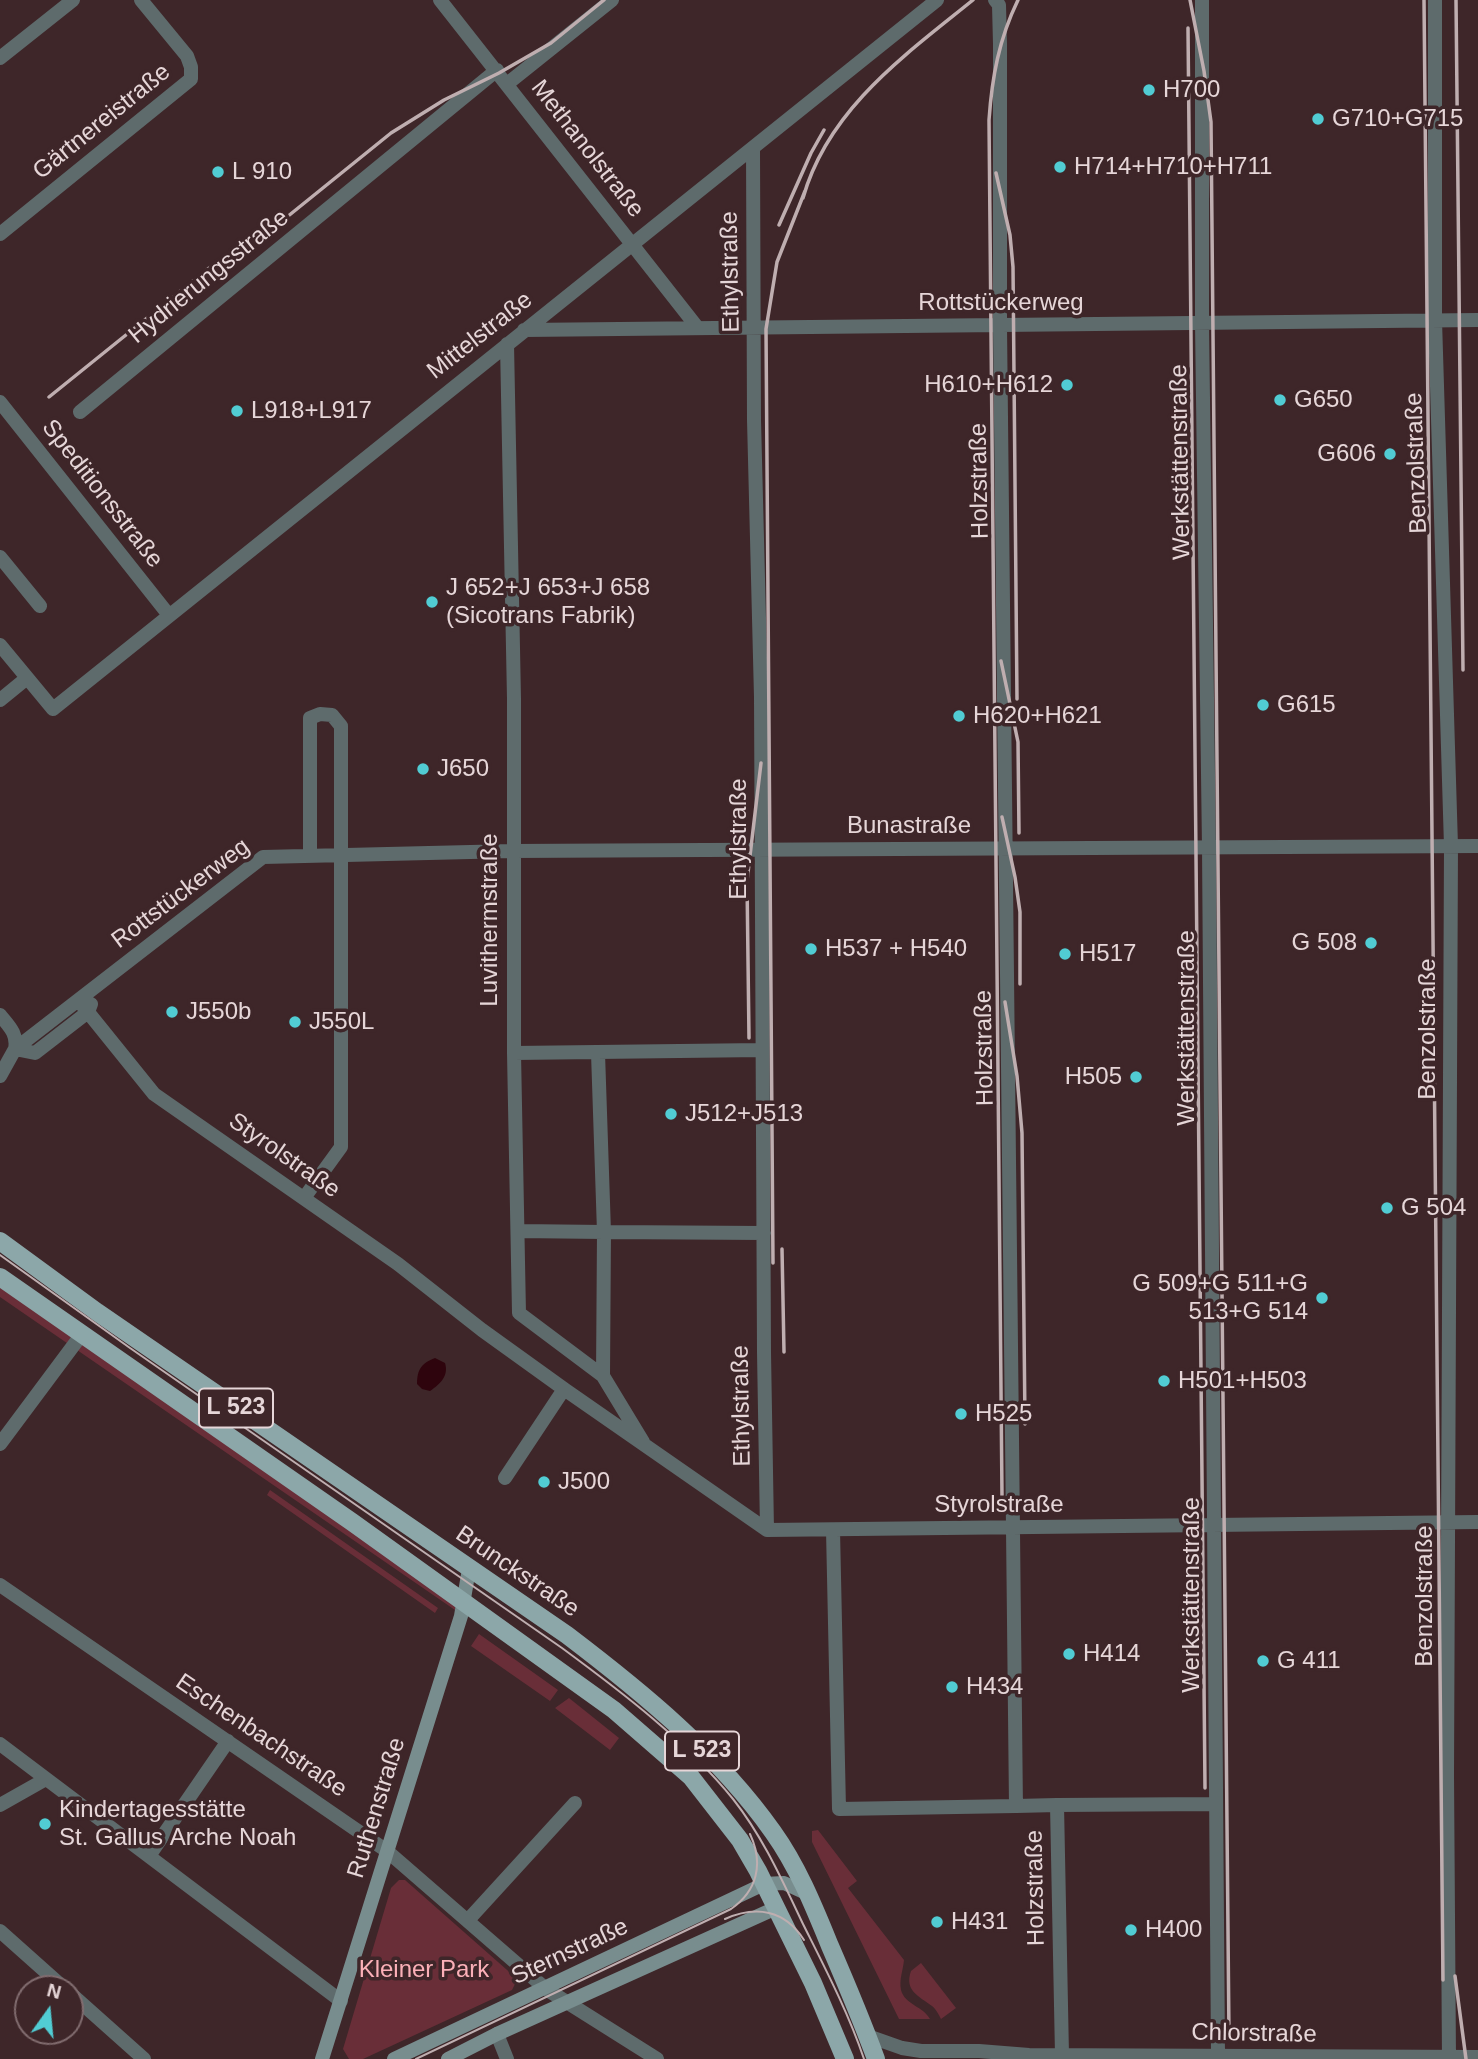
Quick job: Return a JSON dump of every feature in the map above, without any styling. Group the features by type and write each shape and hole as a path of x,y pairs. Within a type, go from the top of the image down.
{"main road":[{"name":"Brunckstraße","path":"2,1241 97,1312 567,1635 635,1687 671,1719 727,1777 773,1832 808,1894 876,2059"},
{"name":"L 523","path":"0,1277 465,1602 614,1710 691,1777 740,1840 813,1983 845,2059"},
{"name":"Ruthenstraße","path":"324,2058 465,1602 469,1569"},
{"path":"764,1884 784,1883 808,1894"},
{"name":"Sternstraße","path":"394,2059 764,1884"},
{"name":"Sternstraße","path":"448,2059 496,2034 776,1908"}],"street":[{"path":"0,58 73,0"},
{"name":"Gärtnereistraße","path":"0,234 191,79 187,56 141,0"},
{"name":"Methanolstraße","path":"440,0 697,327"},
{"path":"508,84 612,0"},
{"name":"Mittelstraße","path":"27,678 53,709 937,0"},
{"name":"Holzstraße","path":"995,0 999,5 1000,44 1000,326 1016,1806 1058,1805 1062,2055"},
{"name":"Werkstättenstraße","path":"1202,0 1202,324 1209,848 1218,2056"},
{"name":"Benzolstraße","path":"1435,0 1435,320 1451,846 1447,1774 1449,2058"},
{"name":"Hydrierungsstraße","path":"80,412 497,70"},
{"name":"Ethylstraße","path":"753,148 754,420 761,686 767,1530"},
{"name":"Rottstückerweg","path":"524,330 1478,320"},
{"name":"Luvithermstraße","path":"507,344 514,699 512,851 519,1313 603,1376 643,1442"},
{"name":"Speditionsstraße","path":"0,402 169,614"},
{"path":"0,557 40,606"},
{"path":"0,645 27,678 0,700"},
{"path":"304,1198 341,1147 341,726 332,715 320,714 310,718 310,855"},
{"name":"Bunastraße","path":"340,855 512,851 1478,846"},
{"name":"Rottstückerweg","path":"0,1076 15,1049 83,1006 97,986 263,857 340,855"},
{"name":"Styrolstraße","path":"83,1006 155,1094 398,1264 482,1330 564,1389"},
{"path":"0,1015 13,1031 16,1038 15,1049"},
{"path":"514,1053 762,1050"},
{"path":"598,1053 604,1232 603,1376"},
{"path":"518,1231 764,1233"},
{"path":"0,1444 82,1334"},
{"path":"505,1478 564,1389 767,1530"},
{"name":"Styrolstraße","path":"767,1530 1478,1522"},
{"path":"833,1530 839,1809 1016,1806"},
{"name":"Eschenbachstraße","path":"0,1585 387,1850 546,1989 657,2059"},
{"path":"149,1856 228,1741"},
{"path":"0,1744 341,2001"},
{"path":"0,1805 46,1779"},
{"path":"469,1919 575,1803"},
{"path":"1058,1805 1215,1804"},
{"path":"0,1931 49,1975"},
{"path":"84,2005 144,2059"},
{"path":"496,2034 507,2059"},
{"name":"Chlorstraße","path":"868,2036 902,2048 921,2051 984,2051 1029,2055 1478,2057"},
{"name":"Chlorstraße","path":"1002,2059 1029,2055"}],"green space":[{"path":"0,1286 455,1603 455,1610 0,1297"},
{"path":"270,1490 438,1608 435,1613 267,1495"},
{"path":"479,1634 558,1690 550,1701 471,1646"},
{"path":"569,1698 619,1738 610,1750 555,1708"},
{"path":"818,1830 857,1881 848,1888 904,1960 900,1982 903,1995 930,2019 899,2019 812,1842 812,1831"},
{"name":"Kleiner Park","path":"399,1880 405,1880 515,1977 516,1982 512,1990 363,2059 349,2059 343,2049 391,1888"},
{"path":"921,1963 956,2008 941,2019 933,2007 918,1996 909,1984 911,1971"}],"shaded area":[{"path":"435,1358 445,1363 445,1376 430,1391 422,1389 417,1384 419,1370"}],"tram line":[{"path":"0,1255 562,1648 674,1737 733,1799 763,1844 836,1990 864,2059"},
{"path":"416,2059 731,1909 747,1894 756,1876 757,1856 750,1834"},
{"path":"725,1919 748,1912 769,1913 788,1922 804,1940"}],"railway":[{"path":"49,397 214,264 282,221 391,133 444,100 551,43 604,0"},
{"path":"803,198 815,166 850,111 896,63 973,0"},
{"path":"1002,1495 989,120 998,58 1018,0"},
{"path":"1190,0 1211,122 1229,2034"},
{"path":"1424,0 1443,1980"},
{"path":"1456,0 1463,670"},
{"path":"1188,28 1205,1788"},
{"path":"779,225 824,130"},
{"path":"996,173 1010,235 1013,267 1017,699"},
{"path":"773,1263 766,329 777,262 805,191"},
{"path":"1001,661 1018,742 1019,833"},
{"path":"749,1038 747,881 761,763"},
{"path":"1002,817 1020,912 1020,984"},
{"path":"1005,1002 1017,1076 1022,1133 1025,1424"},
{"path":"782,1249 784,1352"},
{"path":"1455,1976 1466,2059"}],"place":[{"name":"H700","path":"1149,90"},
{"name":"G710+G715","path":"1318,119"},
{"name":"H714+H710+H711","path":"1060,167"},
{"name":"L 910","path":"218,172"},
{"name":"H610+H612","path":"1067,385"},
{"name":"G650","path":"1280,400"},
{"name":"L918+L917","path":"237,411"},
{"name":"G606","path":"1390,454"},
{"name":"J 652+J 653+J 658 (Sicotrans Fabrik)","path":"432,602"},
{"name":"G615","path":"1263,705"},
{"name":"H620+H621","path":"959,716"},
{"name":"J650","path":"423,769"},
{"name":"G 508","path":"1371,943"},
{"name":"H537 + H540","path":"811,949"},
{"name":"H517","path":"1065,954"},
{"name":"J550b","path":"172,1012"},
{"name":"J550L","path":"295,1022"},
{"name":"H505","path":"1136,1077"},
{"name":"J512+J513","path":"671,1114"},
{"name":"G 504","path":"1387,1208"},
{"name":"G 509+G 511+G 513+G 514","path":"1322,1298"},
{"name":"H501+H503","path":"1164,1381"},
{"name":"H525","path":"961,1414"},
{"name":"J500","path":"544,1482"},
{"name":"H414","path":"1069,1654"},
{"name":"G 411","path":"1263,1661"},
{"name":"H434","path":"952,1687"},
{"name":"Kindertagesstätte St. Gallus Arche Noah","path":"45,1824"},
{"name":"H431","path":"937,1922"},
{"name":"H400","path":"1131,1930"}]}
